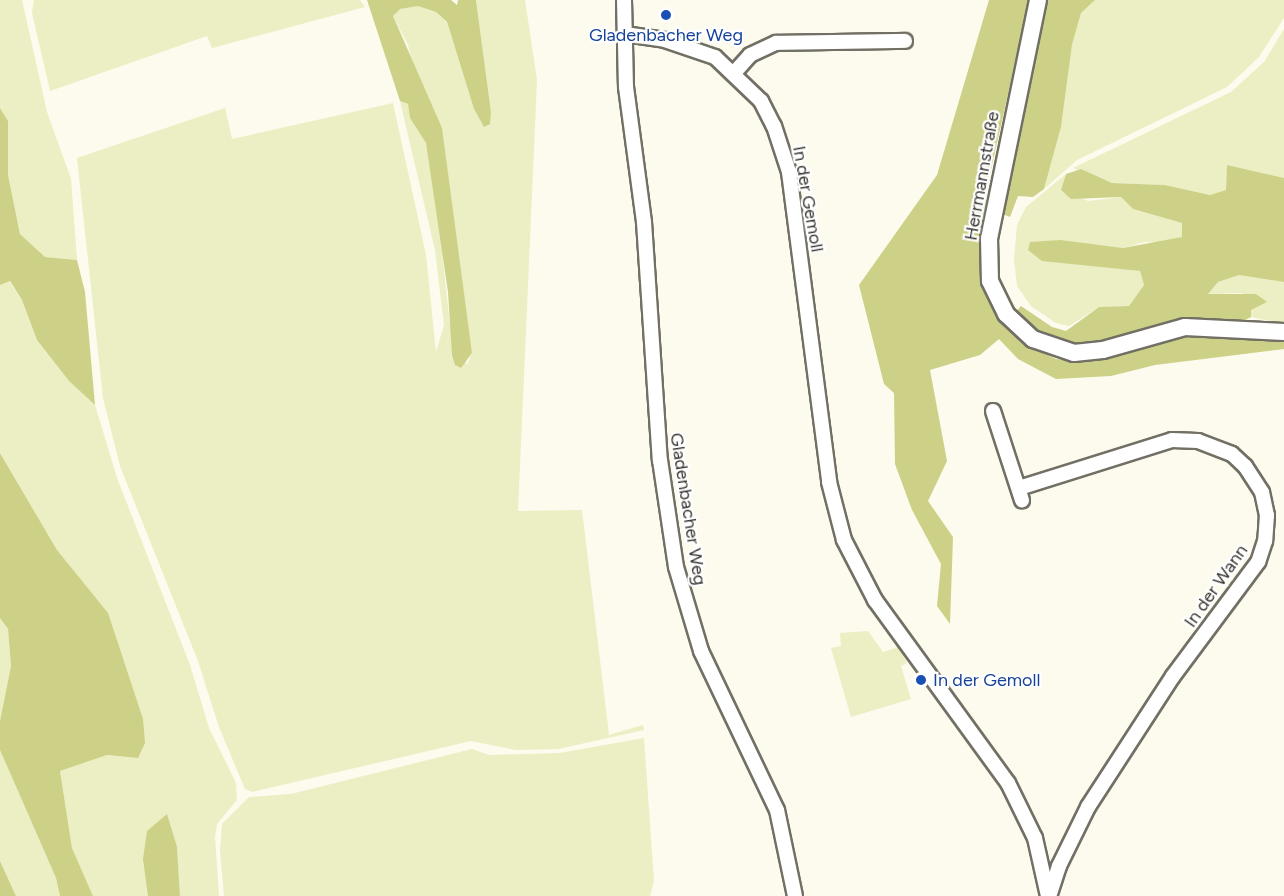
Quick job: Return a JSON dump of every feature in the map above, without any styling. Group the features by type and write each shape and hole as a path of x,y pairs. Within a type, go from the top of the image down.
{"street":[{"name":"Gladenbacher Weg","path":"624,0 626,87 644,222 660,460 676,567 701,651 777,810 795,896"},
{"name":"Herrmannstraße","path":"1038,0 989,238 990,281 1006,314 1033,339 1074,353 1103,350 1185,327 1284,332"},
{"name":"In der Gemoll","path":"625,34 699,49 734,73 760,101 774,126 789,172 829,482 844,540 875,600 1008,783 1035,838 1049,896"},
{"path":"734,73 750,55 776,43 905,40"},
{"name":"In der Wann","path":"993,411 1020,494 1172,440 1192,440 1221,448 1238,458 1256,480 1267,515 1265,541 1258,562 1173,676 1088,807 1059,866 1049,896"}],"green space":[{"path":"0,0 22,0 47,112 71,179 77,260 45,257 20,234 8,175 8,121 0,108"},
{"path":"34,0 360,0 365,7 212,48 207,36 50,91 32,13"},
{"path":"367,0 451,0 457,5 458,0 476,0 491,112 490,124 484,127 474,109 447,22 436,12 418,6 400,9 393,16 442,128 472,353 461,368 455,365 452,355 448,292 426,143 410,118 408,104 400,101"},
{"path":"476,0 525,0 537,80 518,511 582,510 609,735 643,725 644,730 558,749 516,750 471,741 252,792 245,789 219,727 198,661 120,466 103,398 77,158 225,108 232,139 393,103 426,255 436,352 444,325 435,250 400,101 408,104 411,118 426,143 434,175 450,326 467,365 472,353 453,221 408,45 393,16 399,9 418,6 436,12 447,23 474,109 484,127 491,112"},
{"path":"989,0 1029,0 987,188 981,269 988,300 1001,319 1028,345 1056,359 1081,362 1161,340 1203,334 1284,342 1284,349 1155,365 1111,376 1056,379 1018,359 999,339 980,355 930,370 947,461 928,501 953,537 950,624 937,606 941,564 912,510 895,464 894,393 884,384 859,285 937,175"},
{"path":"1047,0 1095,0 1081,13 1072,45 1061,127 1044,189 1033,197 1018,196 1010,217 1000,213"},
{"path":"1095,0 1284,0 1284,18 1259,57 1227,87 1077,160 1044,189 1061,127 1072,45 1081,13"},
{"path":"1284,29 1284,178 1227,165 1226,190 1210,195 1165,185 1112,183 1073,168 1231,92 1264,62"},
{"path":"0,108 8,121 8,175 20,234 45,257 77,260 85,292 95,405 69,381 37,340 22,300 10,281 0,285"},
{"path":"1227,165 1284,178 1284,282 1239,275 1218,282 1208,294 1256,294 1267,302 1251,310 1251,317 1238,324 1186,320 1082,348 1055,343 1015,313 1021,306 1052,327 1066,331 1099,307 1129,306 1144,285 1140,271 1042,261 1028,250 1030,242 1061,240 1123,248 1182,237 1182,223 1133,209 1121,197 1071,199 1061,190 1066,174 1081,169 1112,183 1165,185 1210,195 1226,190"},
{"path":"1066,174 1061,190 1088,201 1121,197 1133,209 1182,223 1182,237 1165,242 1145,242 1123,248 1061,240 1044,243 1092,265 1140,271 1144,285 1129,306 1099,307 1069,326 1056,323 1031,306 1017,286 1014,260 1017,225 1026,207"},
{"path":"1239,275 1284,282 1284,324 1251,317 1242,293 1208,294 1218,282"},
{"path":"9,281 22,300 37,340 69,381 95,405 117,478 190,665 209,728 236,783 237,800 217,824 215,837 219,896 180,896 177,847 148,889 148,896 93,896 72,848 60,771 107,755 138,758 108,614 57,550 0,453 0,285"},
{"path":"0,453 57,550 108,613 143,719 145,743 138,758 107,755 60,771 72,848 93,896 60,896 56,878 0,750 0,721 11,666 8,629 0,618"},
{"path":"0,618 8,629 11,666 0,721"},
{"path":"868,631 883,652 899,647 907,663 901,666 911,699 851,717 831,648 841,646 840,633"},
{"path":"644,738 654,881 650,896 224,896 220,851 222,824 249,797 291,794 472,749 489,755 560,753"},
{"path":"0,750 56,878 60,896 16,896 0,861"},
{"path":"167,814 177,847 180,896 148,896 143,859 147,831"},
{"path":"0,861 16,896 0,896"}],"place":[{"name":"Gladenbacher Weg","path":"666,15"},
{"name":"In der Gemoll","path":"921,680"}]}
